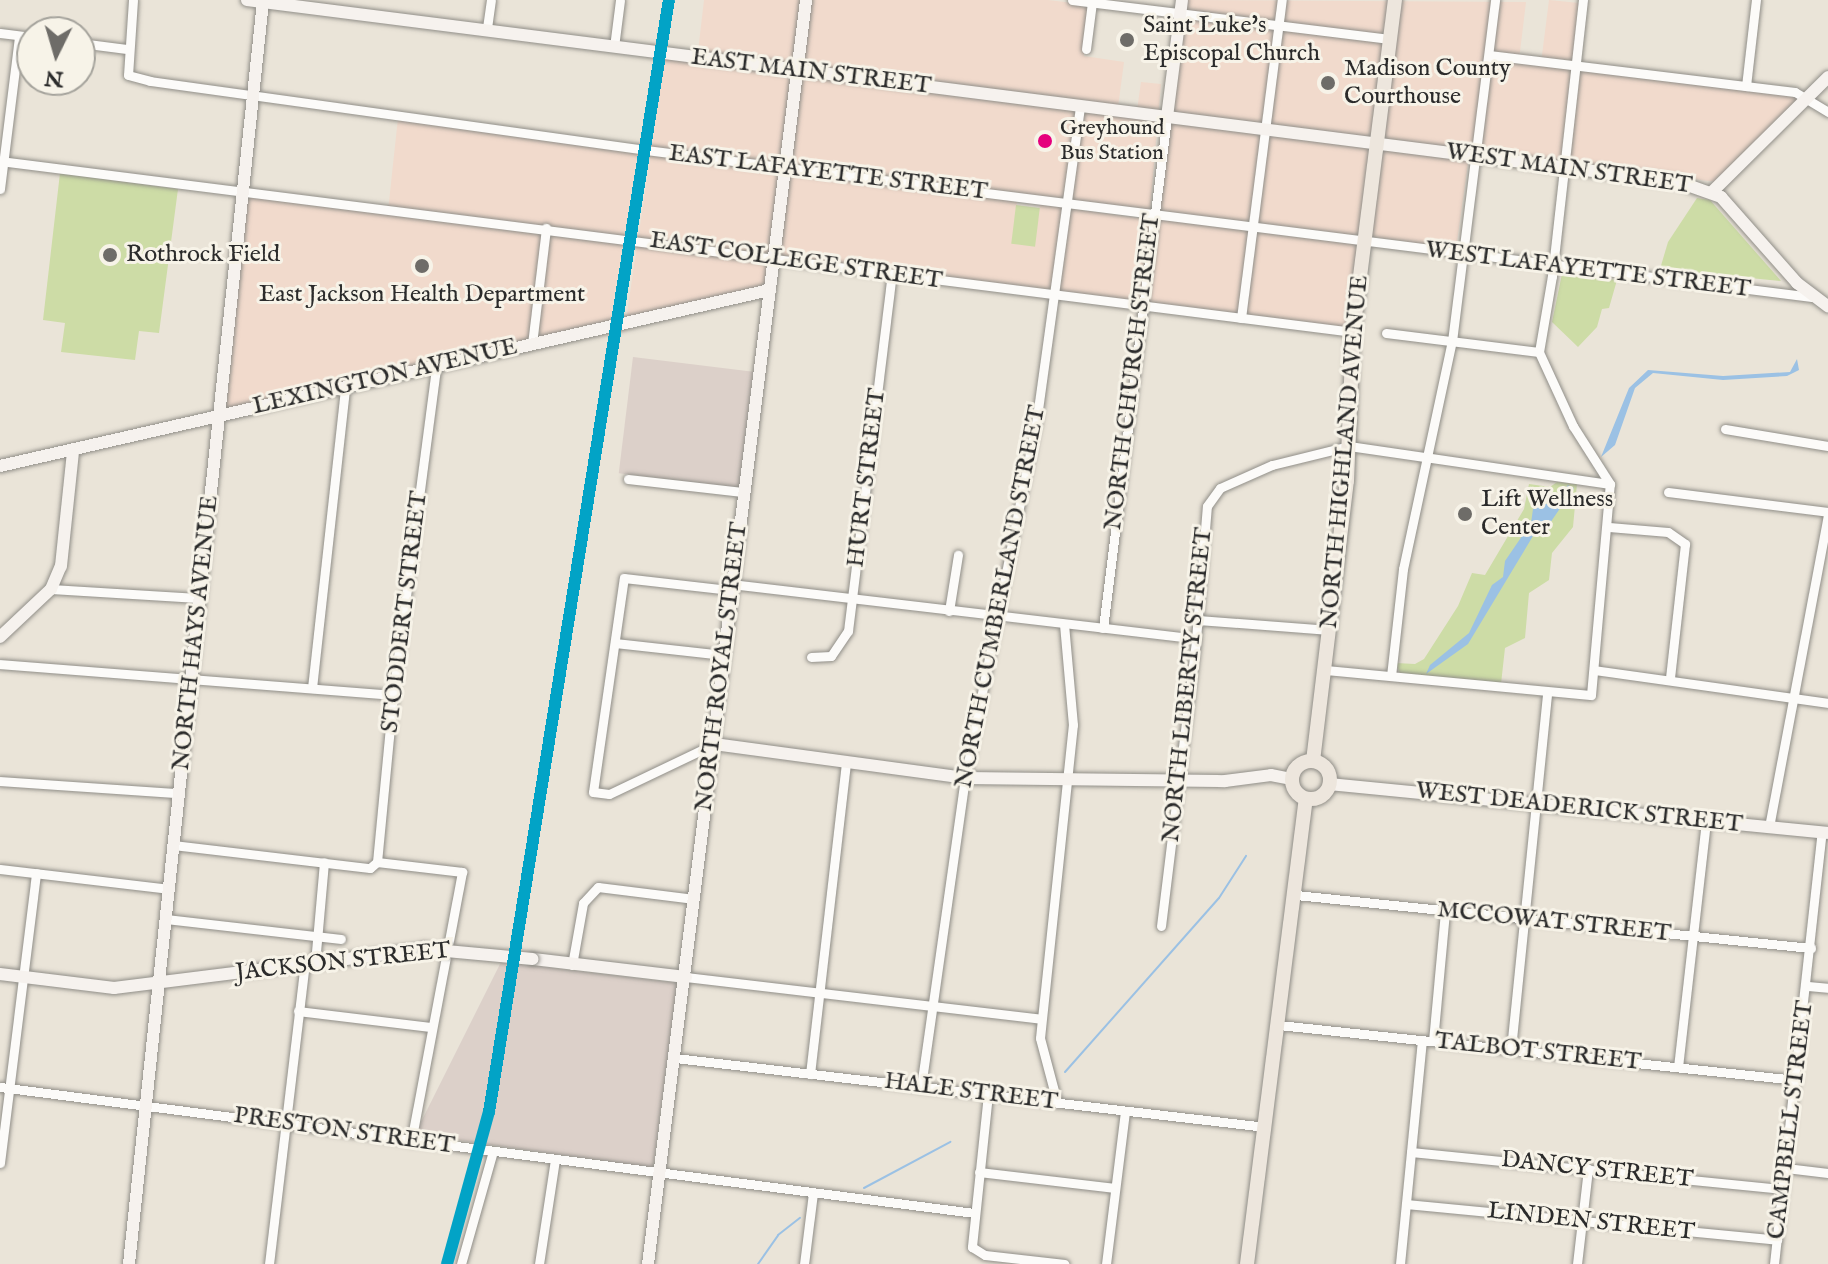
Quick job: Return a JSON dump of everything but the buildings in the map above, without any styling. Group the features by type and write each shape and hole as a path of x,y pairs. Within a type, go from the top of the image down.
{"main road":[{"name":"NORTH HIGHLAND AVENUE","path":"1313,761 1349,446 1353,332 1395,0"},
{"path":"1313,761 1324,766 1330,784 1319,798 1306,799 1295,792 1291,779 1301,763 1313,761"},
{"path":"1247,1264 1306,799"}],"street":[{"path":"96,45 127,49 133,0"},
{"name":"EAST MAIN STREET","path":"247,0 1376,143"},
{"path":"487,28 491,0"},
{"path":"614,47 620,0"},
{"name":"NORTH ROYAL STREET","path":"648,1264 686,977 742,492 806,0"},
{"path":"1072,0 1181,6 1278,25 1390,39"},
{"path":"1241,318 1282,0"},
{"path":"1391,676 1403,569 1452,341 1495,0"},
{"path":"1325,670 1591,695 1609,527 1610,484 1573,426 1539,352 1554,266 1562,167 1583,0"},
{"path":"1746,86 1756,0"},
{"name":"NORTH HAYS AVENUE","path":"129,1264 170,889 188,680 222,414 262,1"},
{"path":"1086,49 1092,2"},
{"path":"1167,117 1181,6"},
{"name":"EAST LAFAYETTE STREET","path":"127,49 128,75 254,95 1364,243"},
{"path":"1489,55 1746,86 1807,98 1828,112"},
{"path":"0,189 16,58"},
{"path":"1713,191 1828,77"},
{"name":"NORTH CUMBERLAND STREET","path":"921,1087 965,778 1001,617 1080,106"},
{"name":"NORTH CHURCH STREET","path":"1103,628 1141,305 1167,117"},
{"name":"WEST MAIN STREET","path":"1376,143 1562,167 1713,191 1812,297 1828,306"},
{"name":"EAST COLLEGE STREET","path":"2,162 546,228 1353,332"},
{"path":"532,344 546,228"},
{"name":"WEST LAFAYETTE STREET","path":"1364,243 1812,297"},
{"name":"HURT STREET","path":"811,657 831,656 844,642 892,274"},
{"name":"LEXINGTON AVENUE","path":"0,466 437,363 770,290"},
{"path":"1386,333 1539,352"},
{"name":"STODDERT STREET","path":"377,862 393,695 437,363"},
{"path":"312,688 345,387"},
{"path":"1725,429 1828,446"},
{"path":"1349,446 1428,455 1610,484"},
{"name":"NORTH LIBERTY STREET","path":"1161,926 1196,639 1207,506 1220,488 1272,465 1349,446"},
{"path":"4,629 51,589 61,566 73,451"},
{"path":"628,479 742,492"},
{"path":"1668,492 1828,514 1824,557 1769,827"},
{"path":"1609,527 1668,532 1685,544 1670,678"},
{"path":"949,611 958,555"},
{"path":"1196,639 852,599 624,578 591,778 596,796 714,744 965,778 1178,781 1271,775 1291,779"},
{"path":"51,589 198,598"},
{"path":"1198,620 1330,630"},
{"path":"1057,1102 1041,1048 1041,1019 1073,725 1064,624"},
{"path":"615,643 723,655"},
{"path":"0,664 393,695"},
{"path":"1594,670 1670,678 1828,703"},
{"path":"1511,1049 1547,692"},
{"path":"810,1074 846,762"},
{"path":"0,781 178,793"},
{"name":"WEST DEADERICK STREET","path":"1330,784 1536,801 1825,832"},
{"path":"1678,1067 1706,821"},
{"name":"CAMPBELL STREET","path":"1774,1264 1825,832"},
{"path":"173,845 370,868 377,862 462,872 430,1027 411,1141"},
{"path":"269,1264 298,1011 317,936 324,862"},
{"path":"0,869 170,889"},
{"path":"0,1163 4,1087 23,977 36,873"},
{"path":"572,965 583,903 598,887 694,899"},
{"name":"MCCOWAT STREET","path":"1296,895 1811,948"},
{"path":"1433,1041 1445,911"},
{"path":"166,919 341,939"},
{"name":"JACKSON STREET","path":"0,974 114,988 425,949 686,977"},
{"path":"686,977 1041,1019"},
{"path":"1807,986 1828,988"},
{"path":"298,1011 430,1027"},
{"name":"TALBOT STREET","path":"1279,1025 1796,1080"},
{"path":"1400,1264 1422,1040"},
{"name":"HALE STREET","path":"675,1058 1266,1127"},
{"name":"PRESTON STREET","path":"4,1087 974,1213"},
{"path":"988,1094 974,1213 974,1250 1064,1264"},
{"path":"1106,1264 1125,1111"},
{"path":"461,1264 493,1151"},
{"name":"DANCY STREET","path":"1411,1152 1783,1189"},
{"path":"539,1264 555,1159"},
{"path":"1786,1168 1828,1173"},
{"path":"1577,1264 1588,1169"},
{"path":"979,1172 1115,1188"},
{"path":"804,1264 813,1193"},
{"name":"LINDEN STREET","path":"1406,1204 1777,1240"}],"shaded area":[{"path":"704,0 1048,0 1090,5 1084,56 1124,62 1117,115 1136,117 1141,82 1161,84 1150,210 1018,194 1012,243 1034,246 1040,204 1158,221 1185,0 1526,2 1519,60 1541,63 1549,0 1579,3 1573,68 1803,98 1716,182 1470,149 1456,249 1360,235 1348,329 769,255 765,285 626,320 665,57 697,60"},
{"path":"398,118 638,152 610,323 226,410 248,193 388,211"},
{"path":"633,357 753,372 739,488 619,473"},
{"path":"501,962 677,983 653,1168 415,1134"}],"green space":[{"name":"Rothrock Field","path":"60,173 178,189 159,333 139,331 135,360 61,352 65,323 43,320"},
{"path":"1697,198 1710,200 1781,281 1660,269 1668,242"},
{"path":"1016,205 1040,208 1035,247 1011,244"},
{"path":"1562,274 1617,280 1609,308 1602,309 1597,327 1578,347 1552,322"},
{"path":"1557,482 1577,484 1573,527 1552,553 1549,580 1529,593 1525,638 1505,648 1501,684 1400,674 1396,663 1415,664 1424,659 1458,606 1472,573 1485,575 1524,509 1529,484 1550,487"}],"water":[{"path":"1797,359 1799,370 1787,376 1723,380 1653,373 1635,388 1615,445 1601,457 1629,388 1648,370 1723,376 1790,372"},
{"path":"1568,485 1574,488 1550,523 1533,536 1468,644 1426,674 1430,665 1469,633 1492,585 1503,577 1505,561 1531,523 1533,509 1556,500"}],"waterway":[{"path":"1065,1072 1219,898 1246,856"},
{"path":"864,1188 950,1142"},
{"path":"758,1264 778,1235 800,1218"}],"transit line":[{"path":"447,1264 489,1112 669,0"}],"place":[{"name":"Saint Luke's Episcopal Church","path":"1127,40"},
{"name":"Madison County Courthouse","path":"1328,83"},
{"name":"Greyhound Bus Station","path":"1045,141"},
{"name":"Rothrock Field","path":"110,255"},
{"name":"East Jackson Health Department","path":"422,266"},
{"name":"Lift Wellness Center","path":"1465,514"}]}
